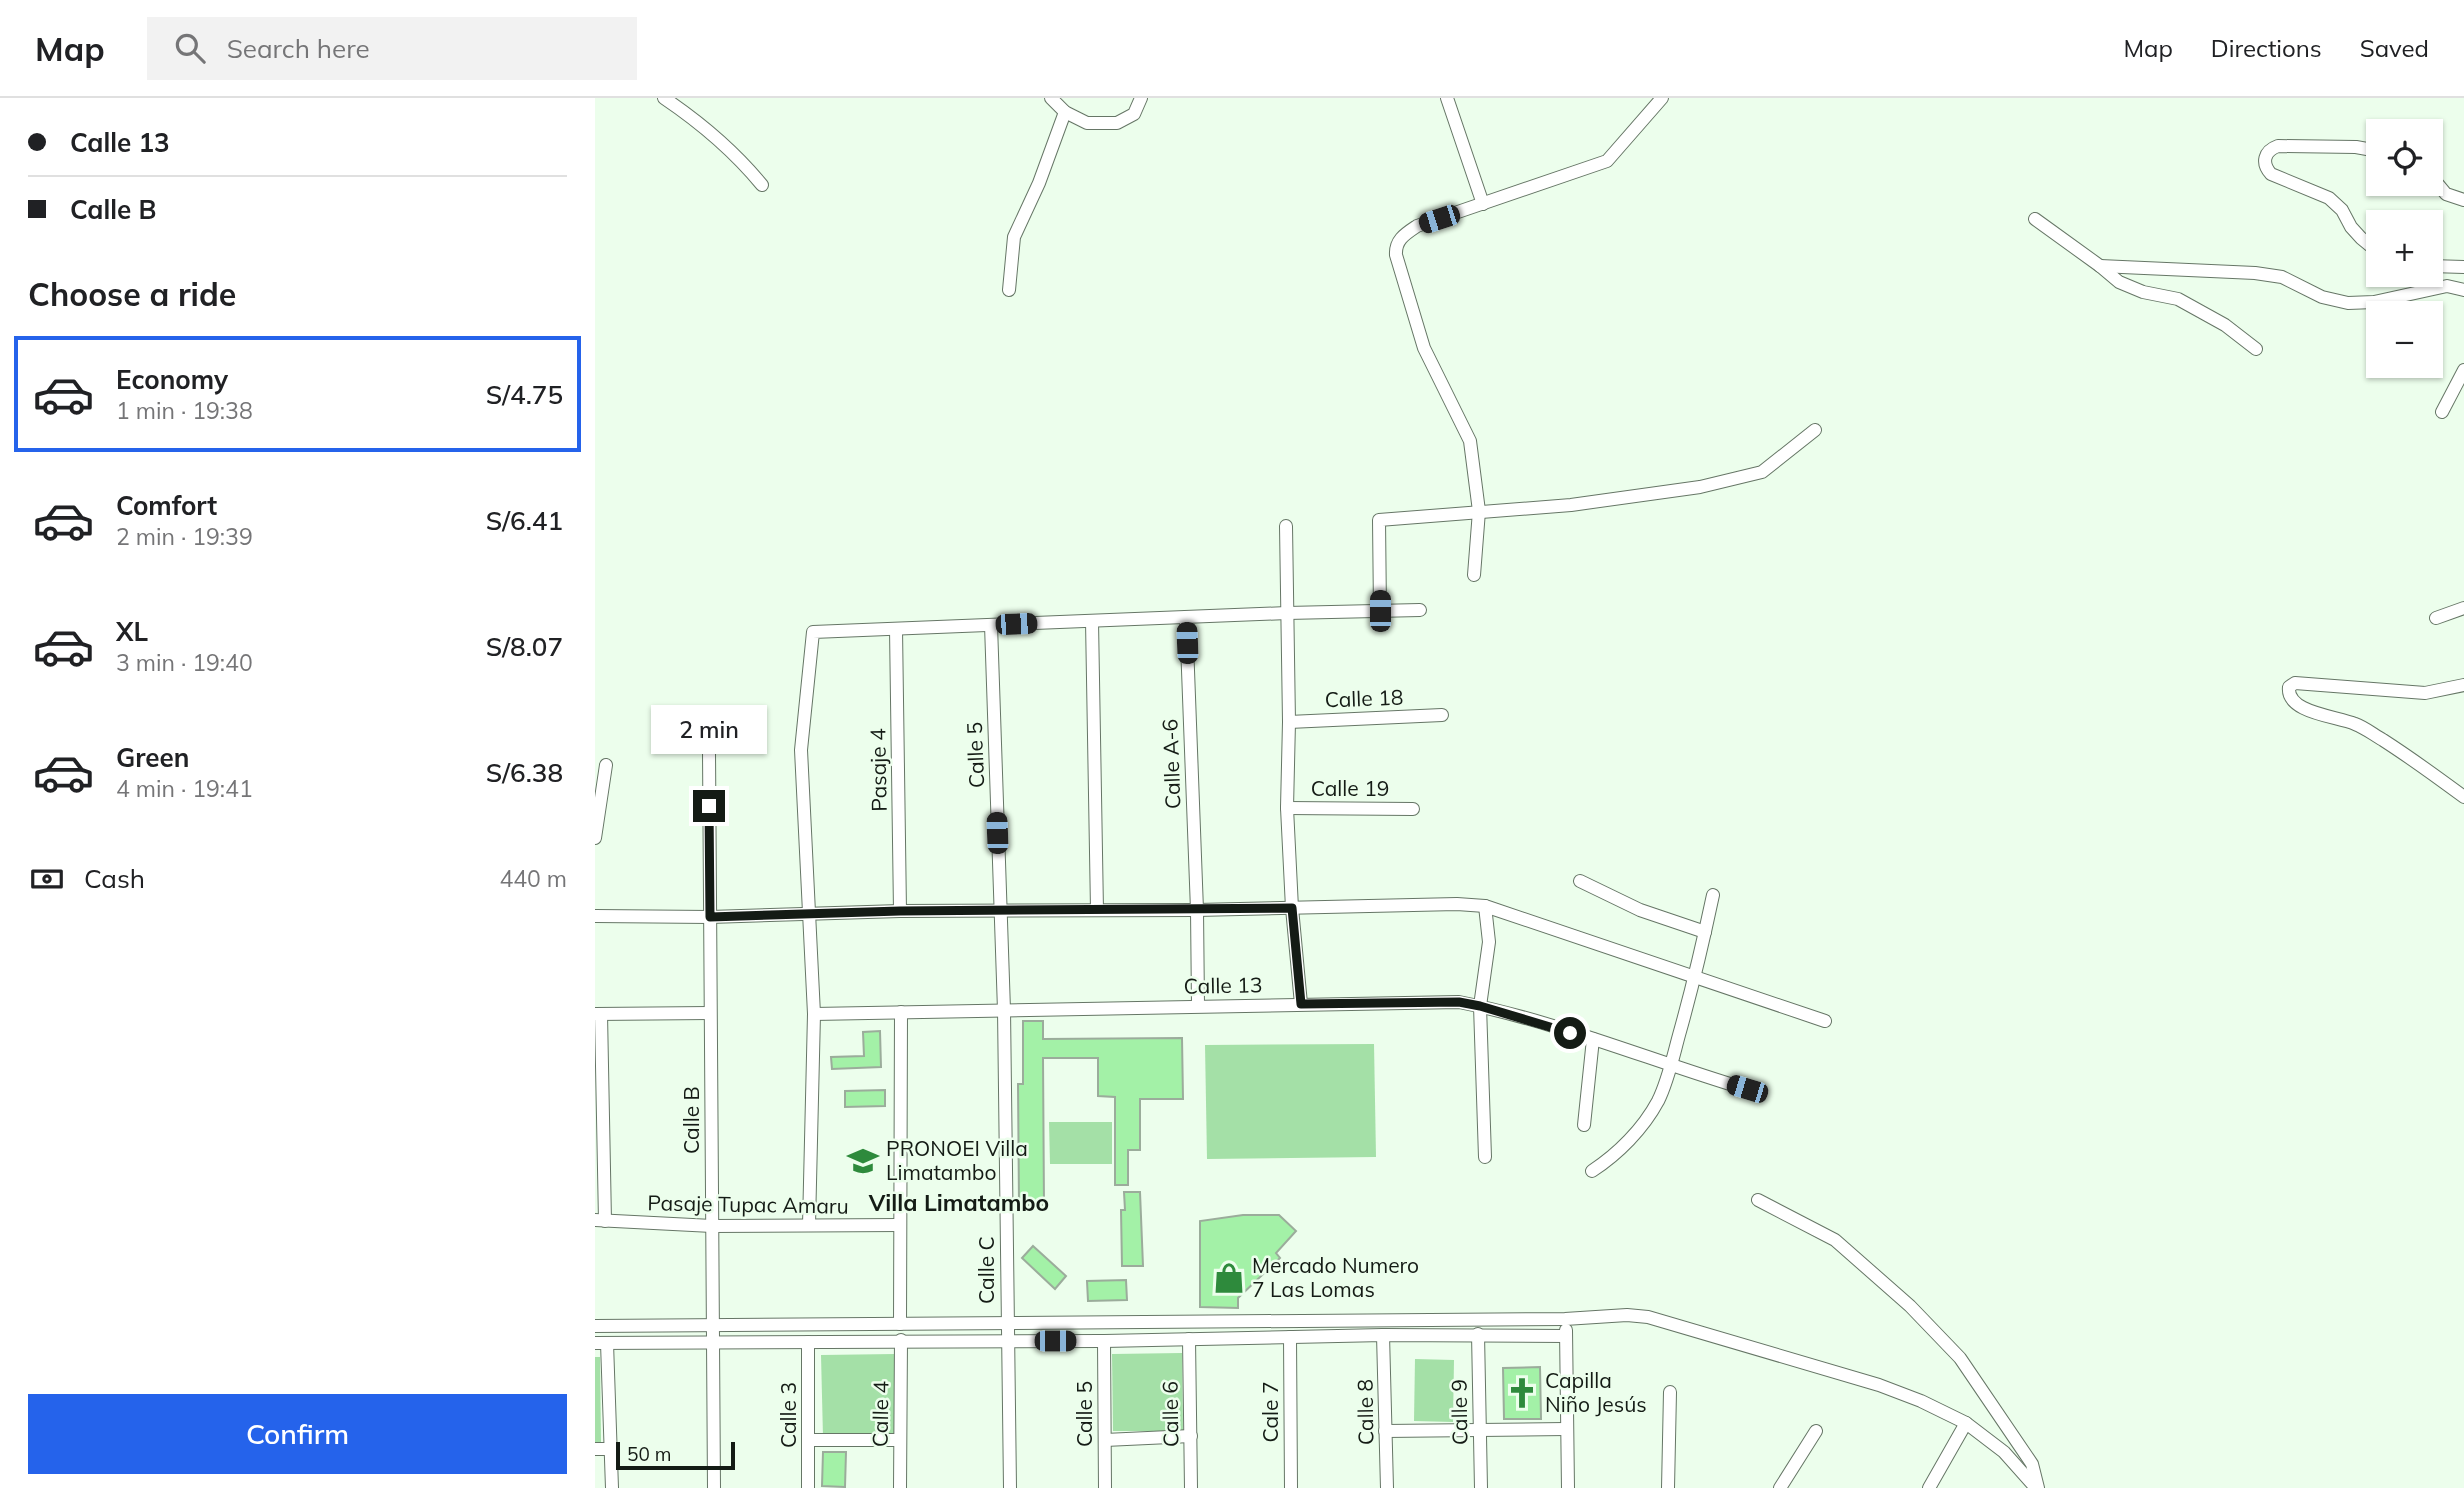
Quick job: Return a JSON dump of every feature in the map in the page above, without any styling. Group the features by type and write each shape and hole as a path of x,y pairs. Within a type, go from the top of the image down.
{"street":[{"path":"664,98 690,116 740,159 762,185"},
{"path":"1051,98 1065,112 1087,123 1117,123 1134,114 1141,98"},
{"path":"1447,98 1483,204"},
{"path":"1474,575 1479,511 1470,441 1424,348 1395,246 1400,238 1417,226 1607,161 1662,98"},
{"path":"1009,290 1014,237 1039,183 1065,112"},
{"path":"2366,149 2278,146 2269,151 2265,160 2267,170 2271,174 2321,194 2336,203 2366,242"},
{"path":"2443,190 2464,200"},
{"path":"2035,219 2119,282 2143,292 2178,299 2225,325 2256,349"},
{"path":"2101,266 2269,275 2282,277 2322,297 2348,303 2374,302 2447,286 2464,289"},
{"path":"2443,266 2464,267"},
{"path":"2442,412 2464,370"},
{"path":"1380,611 1379,520 1584,503 1700,487 1762,472 1815,430"},
{"path":"1286,526 1289,722 1287,808 1292,908 1301,1004"},
{"path":"2436,618 2464,608"},
{"path":"809,1225 814,1014 801,750 813,632 1420,610"},
{"name":"Calle A-6","path":"1186,617 1198,1006"},
{"path":"1092,621 1097,910"},
{"name":"Calle 5","path":"991,625 1004,1010"},
{"name":"Pasaje 4","path":"896,629 900,911"},
{"path":"2464,685 2425,693 2295,683 2289,687 2288,694 2291,701 2305,709 2357,724 2413,759 2464,797"},
{"name":"Calle 18","path":"1289,722 1441,715"},
{"name":"Calle B","path":"709,751 714,1488"},
{"path":"595,838 605,765"},
{"name":"Calle 19","path":"1287,808 1413,809"},
{"path":"1580,881 1640,910 1706,932"},
{"path":"1592,1171 1621,1149 1658,1101 1671,1066 1695,978 1713,895"},
{"path":"595,916 710,917 900,911 1197,910 1457,904 1485,906 1825,1021"},
{"path":"1485,906 1489,942 1480,1006 1485,1157"},
{"name":"Calle 13","path":"814,1014 1459,1002 1593,1040 1747,1089"},
{"name":"Calle C","path":"1004,1010 1010,1488"},
{"path":"900,1324 901,1012"},
{"path":"600,1221 598,1014 711,1013"},
{"path":"1584,1125 1593,1040"},
{"path":"1758,1200 1835,1240 1910,1306 1960,1358 2032,1464 2037,1488"},
{"name":"Pasaje Tupac Amaru","path":"600,1221 712,1226 900,1225"},
{"path":"595,1326 1565,1319 1627,1315 1647,1317 1879,1385 1966,1423 2004,1452 2037,1488"},
{"path":"1565,1319 1568,1488"},
{"path":"612,1488 601,1343 1007,1341 1383,1335 1566,1336"},
{"name":"Calle 8","path":"1383,1335 1387,1488"},
{"name":"Calle 9","path":"1478,1335 1481,1488"},
{"name":"Cale 7","path":"1290,1336 1291,1488"},
{"name":"Calle 6","path":"1189,1339 1191,1488"},
{"name":"Calle 4","path":"900,1488 901,1340"},
{"name":"Calle 5","path":"1104,1340 1105,1488"},
{"name":"Calle 3","path":"808,1342 808,1488"},
{"path":"1668,1488 1670,1392"},
{"path":"1929,1488 1966,1423"},
{"path":"1385,1431 1566,1429"},
{"path":"1780,1488 1816,1431"},
{"path":"1105,1440 1191,1437"},
{"path":"808,1440 900,1440"},
{"path":"595,1449 611,1450"}],"green space":[{"path":"1374,1044 1376,1157 1207,1159 1205,1045"},
{"path":"1049,1122 1112,1122 1112,1164 1050,1164"},
{"path":"1182,1353 1183,1431 1113,1431 1112,1354"},
{"path":"895,1354 897,1436 823,1437 821,1355"},
{"path":"595,1357 600,1357 601,1442 595,1443"},
{"path":"1415,1359 1454,1360 1453,1422 1414,1421"}],"building":[{"path":"1023,1021 1043,1021 1043,1039 1182,1038 1183,1099 1140,1099 1140,1150 1128,1150 1128,1185 1115,1185 1115,1097 1098,1096 1098,1058 1043,1058 1044,1205 1019,1205 1018,1084 1023,1084"},
{"path":"880,1031 881,1067 832,1069 831,1057 864,1056 863,1032"},
{"path":"885,1090 885,1106 845,1107 845,1091"},
{"path":"1124,1192 1140,1192 1143,1266 1122,1266 1121,1210 1125,1210"},
{"name":"Mercado Numero 7 Las Lomas","path":"1243,1215 1279,1215 1296,1231 1276,1253 1280,1258 1238,1298 1238,1308 1200,1307 1200,1221"},
{"path":"1033,1246 1066,1276 1055,1289 1022,1258"},
{"path":"1126,1280 1127,1300 1088,1301 1087,1281"},
{"name":"Capilla Niño Jesús","path":"1540,1367 1541,1419 1504,1419 1503,1368"},
{"path":"823,1452 846,1452 845,1487 822,1486"}],"place":[{"name":"PRONOEI Villa Limatambo","path":"863,1161"},
{"name":"Mercado Numero 7 Las Lomas","path":"1229,1278"},
{"name":"Capilla Niño Jesús","path":"1522,1393"}],"district":[{"name":"Villa Limatambo","path":"959,1203"}],"route":[{"path":"709,806 710,917 900,911 1292,908 1301,1004 1459,1002 1570,1033"}]}
